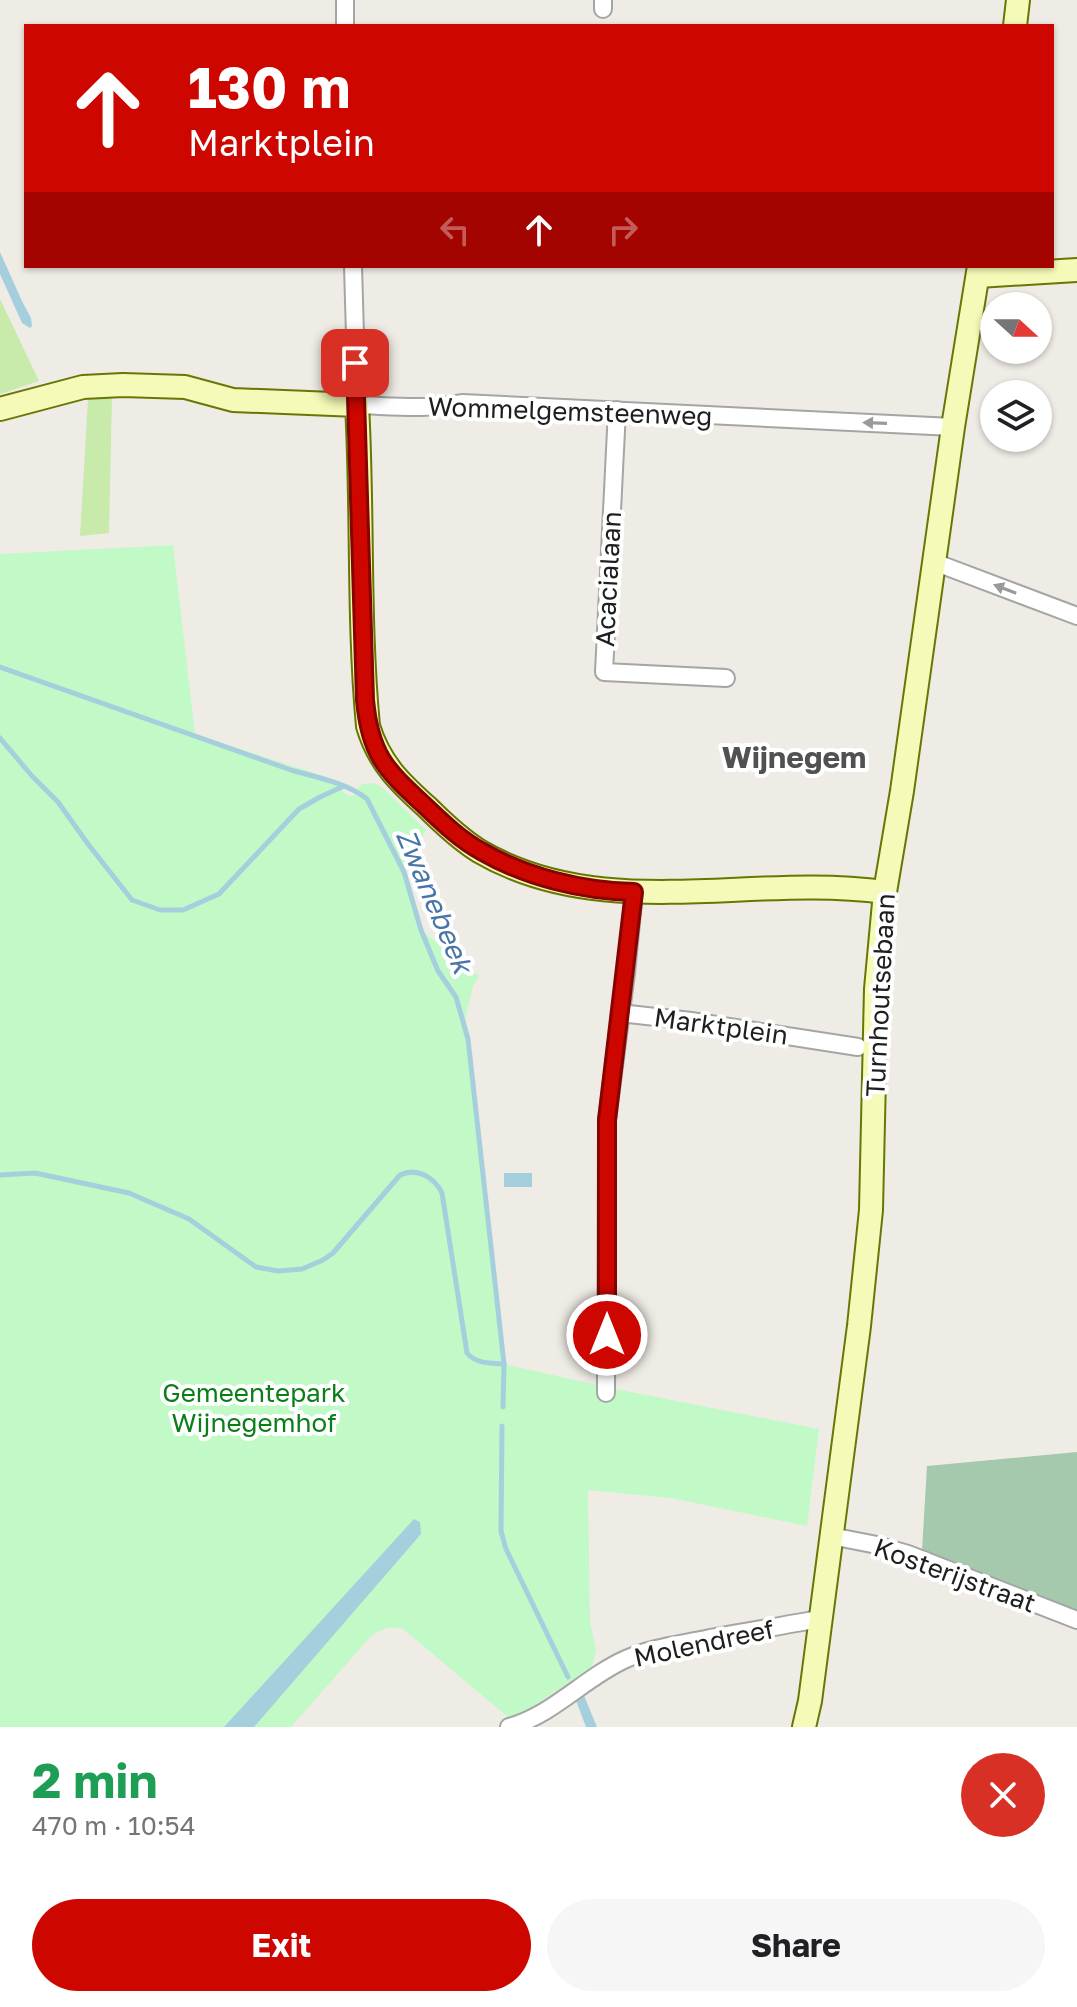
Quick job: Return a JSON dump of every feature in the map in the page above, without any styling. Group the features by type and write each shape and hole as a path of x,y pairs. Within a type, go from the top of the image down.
{"main road":[{"path":"1015,24 1018,0"},
{"path":"978,271 1077,270"},
{"name":"Turnhoutsebaan","path":"804,1727 810,1701 859,1326 871,1210 876,1004 885,892 978,271"},
{"name":"Wommelgemsteenweg","path":"0,409 83,387 123,385 185,387 233,400 357,405"},
{"path":"357,405 368,726 383,762 452,831 479,850 513,867 545,878 614,891 847,888 885,892"}],"street":[{"path":"345,0 345,24"},
{"path":"353,268 357,405"},
{"name":"Wommelgemsteenweg","path":"357,405 397,407 462,403 953,427"},
{"name":"Acacialaan","path":"617,410 604,672 726,678"},
{"path":"934,562 1077,616"},
{"name":"Marktplein","path":"634,892 620,1013 858,1047"},
{"path":"606,1393 607,1120 620,1013"},
{"name":"Kosterijstraat","path":"831,1536 908,1554 1077,1620"},
{"name":"Molendreef","path":"509,1727 525,1723 597,1675 638,1654 820,1619"}],"green space":[{"path":"0,299 39,381 0,394"},
{"path":"112,397 109,533 80,536 88,399"},
{"name":"Gemeentepark Wijnegemhof","path":"173,545 195,734 332,779 350,796 361,784 374,783 426,830 404,872 421,930 479,976 473,986 464,1025 504,1364 819,1429 807,1526 671,1498 588,1490 590,1622 596,1650 592,1667 523,1713 508,1717 403,1629 390,1628 371,1636 291,1727 0,1727 0,554"},
{"path":"1077,1452 1077,1613 922,1550 927,1466"}],"water":[{"path":"0,252 31,318 30,328 22,323 0,274"},
{"path":"504,1173 532,1173 532,1187 504,1187"},
{"path":"414,1519 420,1522 421,1534 254,1727 224,1727"},
{"path":"583,1693 597,1727 586,1727 575,1698"}],"waterway":[{"name":"Zwanebeek","path":"0,667 341,785 367,799 404,872 421,930 438,971 456,997 468,1039 504,1364 503,1407"},
{"path":"0,738 58,802 132,900 160,910 183,910 219,894 299,809 342,787"},
{"path":"0,1175 35,1173 129,1193 189,1219 256,1267 278,1271 302,1269 323,1260 333,1253 400,1175 419,1173 434,1182 442,1193 467,1353 479,1361 504,1364"},
{"name":"Zwanebeek","path":"502,1426 501,1531 506,1549 568,1677"}],"district":[{"name":"Wijnegem","path":"794,757"}],"route":[{"path":"355,363 365,700 368,726 383,762 452,831 479,850 545,878 634,892 607,1120 607,1335"}]}
